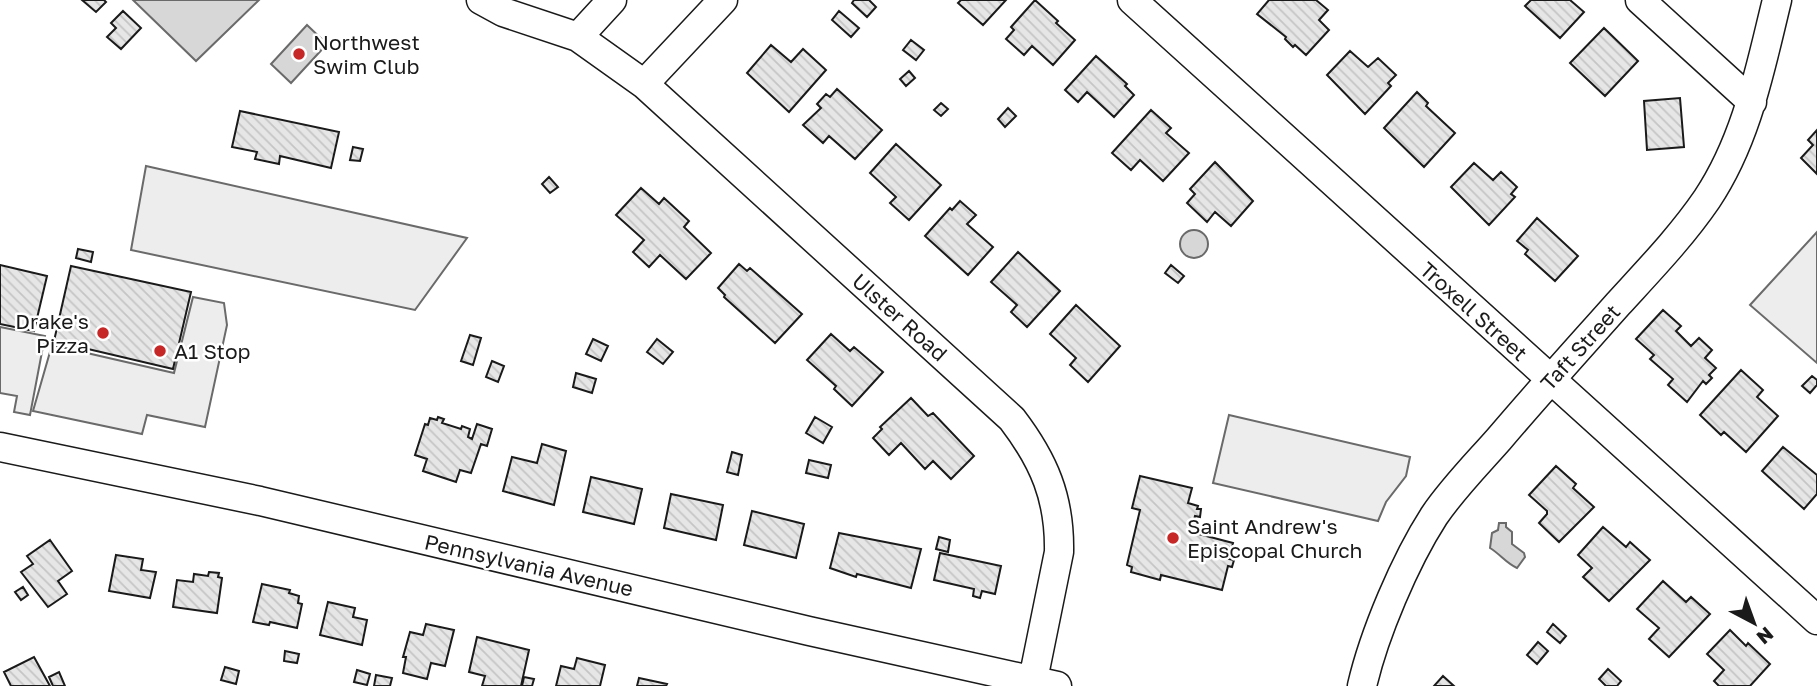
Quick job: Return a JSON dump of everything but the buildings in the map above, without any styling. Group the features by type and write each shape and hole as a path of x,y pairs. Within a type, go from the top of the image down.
{"street":[{"name":"Ulster Road","path":"481,0 514,16 578,37 644,84 1013,419 1031,444 1049,482 1055,502 1059,534 1045,683"},
{"path":"578,37 612,0"},
{"path":"644,84 723,0"},
{"name":"Troxell Street","path":"1132,0 1817,620"},
{"path":"1640,0 1752,102"},
{"name":"Taft Street","path":"1362,686 1382,622 1434,516 1550,380 1679,236 1708,197 1735,146 1752,102 1777,0"},
{"name":"Pennsylvania Avenue","path":"0,447 260,501 809,631 977,677 1045,683"}],"shaded area":[{"path":"133,0 259,0 196,61"},
{"name":"Northwest Swim Club","path":"307,25 327,44 291,83 271,64"},
{"path":"146,166 467,238 415,310 131,250"},
{"path":"1194,230 1204,234 1208,244 1204,254 1194,258 1184,254 1180,244 1184,234"},
{"path":"1817,232 1817,363 1750,305"},
{"path":"193,297 224,303 227,325 205,427 147,415 142,434 33,411 52,345 174,373"},
{"path":"0,327 45,336 30,415 14,412 17,396 0,393"},
{"path":"1229,415 1410,457 1406,476 1386,502 1378,521 1213,483"},
{"path":"1499,523 1506,523 1506,527 1512,532 1512,544 1524,553 1525,557 1517,568 1490,548 1492,533 1498,530"}],"place":[{"name":"Northwest Swim Club","path":"299,54"},
{"name":"Drake's Pizza","path":"103,333"},
{"name":"A1 Stop","path":"160,351"},
{"name":"Saint Andrew's Episcopal Church","path":"1173,538"}]}
